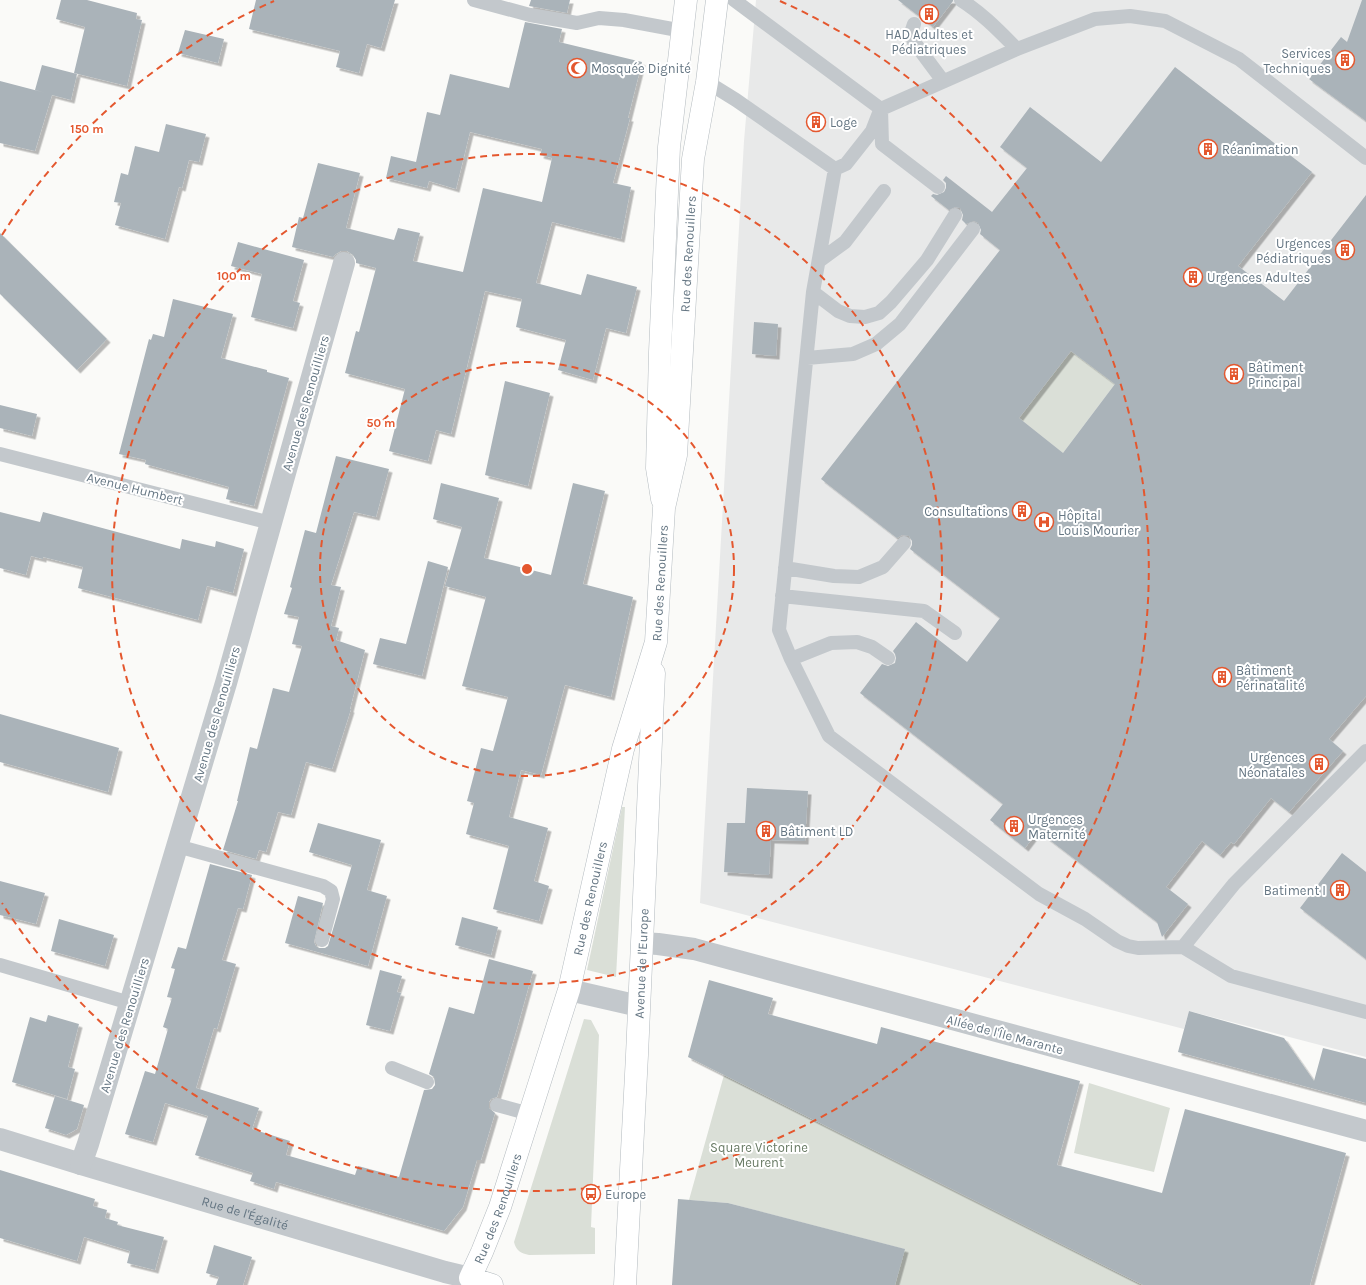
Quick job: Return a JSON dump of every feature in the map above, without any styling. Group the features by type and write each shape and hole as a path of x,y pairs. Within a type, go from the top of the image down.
{"street":[{"name":"Rue des Renouillers","path":"664,508 657,468 660,352 669,147 686,0"},
{"name":"Rue des Renouillers","path":"468,1282 500,1207 570,990 623,749 656,642 664,508 676,455 693,159 707,82 717,0"},
{"path":"680,54 707,82"},
{"name":"Avenue des Renouilliers","path":"81,1164 226,683 344,263"},
{"name":"Avenue de l'Europe","path":"625,1285 656,642"},
{"name":"Allée de l'Île Marante","path":"642,943 694,949 1366,1131"},
{"path":"570,990 639,1006"},
{"name":"Rue de l'Égalité","path":"0,1139 445,1272 468,1282 492,1285"}],"lane":[{"path":"474,0 530,15 577,23 599,18 624,20 682,31"},
{"path":"734,0 881,109"},
{"path":"961,0 977,10 992,23 1017,49"},
{"path":"835,169 846,164 863,143 872,131 881,109 1017,49 1095,19 1130,16 1165,21 1239,59 1366,158"},
{"path":"914,24 911,33 914,42 943,81"},
{"path":"707,82 736,100 835,169"},
{"path":"881,109 882,144 938,187"},
{"path":"835,169 813,292 779,630 791,659 829,736 1039,894 1085,919 1107,935 1128,946 1150,949 1183,947 1231,976 1366,1012"},
{"path":"819,261 845,242 884,191"},
{"path":"813,292 838,311 850,316 865,317 879,313 891,302 927,260 955,214"},
{"path":"807,358 853,354 876,344 900,324 973,229"},
{"name":"Avenue Humbert","path":"0,454 271,523"},
{"path":"785,568 834,576 859,577 883,567 904,544"},
{"path":"782,596 924,611 955,633"},
{"path":"791,659 832,643 857,642 872,647 888,658"},
{"path":"1183,947 1234,884 1366,751"},
{"path":"177,846 323,886 331,891 333,899 322,940"},
{"path":"0,965 130,1003"},
{"path":"392,1068 427,1082"},
{"path":"497,1105 530,1114"}],"shaded area":[{"name":"Hôpital Louis Mourier","path":"756,0 1366,0 1366,1057 1189,1011 1184,1029 700,903 744,141"}],"green space":[{"path":"1071,351 1115,384 1063,453 1019,418"},
{"path":"622,807 625,807 616,977 587,970"},
{"path":"584,1019 591,1020 599,1035 591,1227 595,1228 595,1254 529,1255 519,1251 514,1242"},
{"name":"Square Victorine Meurent","path":"724,1075 1143,1285 895,1285 904,1249 728,1203 689,1200"},
{"path":"1089,1083 1170,1108 1154,1172 1074,1153"}],"building":[{"path":"61,0 87,0 137,13 136,19 142,20 127,86 74,73 85,27 56,19"},
{"path":"256,0 395,0 381,48 367,44 359,73 336,67 340,51 249,29"},
{"path":"531,0 570,0 567,13 529,6"},
{"name":"HAD Adultes et Pédiatriques","path":"898,0 953,0 953,1 933,27"},
{"name":"Services Techniques","path":"1362,0 1366,0 1366,121 1309,79 1341,37 1347,42"},
{"path":"525,22 562,29 559,42 642,62 628,118 630,118 613,183 631,187 621,239 552,222 536,283 581,295 587,274 637,287 626,333 606,328 593,380 558,370 566,340 516,327 522,299 485,291 451,434 436,430 428,461 389,451 405,389 345,373 356,331 359,332 376,268 356,263 353,255 347,251 341,251 333,257 292,247 299,217 303,218 318,163 360,173 346,228 394,240 398,228 420,233 413,261 463,272 483,188 542,202 552,158 540,155 542,149 470,132 456,189 429,181 427,188 386,178 391,156 416,162 427,112 440,115 450,74 509,88"},
{"path":"185,30 224,39 218,63 178,53"},
{"path":"42,65 77,74 71,100 52,95 35,151 0,143 0,81 46,93 35,90"},
{"path":"1175,67 1312,172 1238,266 1284,301 1366,195 1366,696 1329,739 1343,751 1289,812 1271,798 1234,844 1231,842 1220,855 1202,841 1166,887 1188,904 1162,937 1157,922 1038,831 1025,848 990,820 1003,804 860,693 882,664 888,666 895,663 896,658 893,651 916,622 967,662 1000,618 910,549 912,541 909,536 902,535 897,538 821,479 1000,250 980,234 981,230 978,223 974,221 966,224 962,220 963,215 960,208 955,207 949,210 931,196 933,194 937,195 944,192 946,183 943,180 946,176 992,212 1027,168 1000,147 1030,107 1101,162","holes":["1071,351 1115,384 1063,453 1019,418"]},
{"path":"166,124 206,134 199,162 189,160 182,188 179,187 165,239 115,225 121,203 114,202 121,173 128,175 135,146 159,152"},
{"path":"0,233 107,339 77,370 0,294"},
{"path":"238,242 304,260 293,301 300,303 293,328 251,317 262,274 231,266"},
{"path":"173,299 233,314 221,358 267,370 267,372 289,378 254,506 226,499 229,487 145,464 146,460 119,454 149,339 151,340 153,334 164,337"},
{"path":"754,322 778,324 776,356 752,354"},
{"path":"505,381 550,393 528,486 485,475"},
{"path":"0,405 37,414 32,436 0,428"},
{"path":"336,456 389,469 376,517 354,512 331,585 341,587 331,626 339,628 336,640 365,650 351,709 332,769 306,762 291,815 278,812 266,852 259,850 256,859 223,850 238,801 250,747 257,749 273,688 289,692 302,646 292,644 299,617 284,614 292,588 290,587 305,530 316,533"},
{"path":"441,483 499,498 484,558 551,575 573,483 605,491 583,584 633,597 611,697 565,685 541,775 521,770 509,817 548,828 534,881 549,886 539,921 493,909 509,846 466,834 474,803 467,801 481,748 493,751 508,697 462,686 486,597 445,586 462,527 433,519"},
{"path":"0,512 40,522 43,512 180,549 182,539 215,547 216,541 244,549 233,593 207,586 198,620 78,588 83,567 43,557 43,559 31,556 26,575 0,568"},
{"path":"428,561 448,567 422,676 373,664 380,638 406,644"},
{"path":"0,714 119,748 108,792 0,762"},
{"name":"Bâtiment LD","path":"747,788 808,791 805,841 771,840 769,875 724,872 727,823 745,823"},
{"path":"318,823 381,840 367,890 387,896 368,966 285,943 298,896 323,903 314,942 319,948 325,948 328,946 352,865 309,852"},
{"name":"Batiment I","path":"1342,853 1366,872 1366,959 1300,908"},
{"path":"210,864 252,875 243,909 238,908 222,960 236,964 217,1029 214,1028 196,1088 259,1108 252,1129 290,1141 286,1155 355,1175 358,1166 399,1177 424,1090 432,1089 435,1085 434,1077 429,1074 449,1007 474,1014 489,959 533,971 497,1097 491,1099 489,1102 489,1108 495,1113 481,1160 477,1160 463,1207 444,1231 276,1182 274,1189 250,1181 253,1173 195,1155 208,1116 165,1103 153,1142 125,1134 145,1071 155,1074 168,1029 163,1027 172,998 167,997 175,969 171,968 178,947 186,949"},
{"path":"0,881 45,893 36,924 0,915"},
{"path":"462,917 498,927 491,955 455,945"},
{"path":"59,919 114,935 105,966 51,951"},
{"path":"380,970 402,976 397,992 401,993 390,1031 366,1025"},
{"path":"709,980 773,998 768,1014 877,1044 881,1027 1080,1081 1057,1165 1162,1193 1185,1109 1346,1153 1310,1285 1143,1285 688,1057"},
{"path":"1189,1011 1284,1038 1314,1081 1323,1048 1366,1059 1366,1103 1178,1052"},
{"path":"48,1015 79,1024 68,1067 75,1069 67,1099 12,1082 30,1017 46,1022"},
{"path":"55,1096 84,1105 77,1129 66,1135 45,1128"},
{"path":"0,1170 95,1199 93,1206 107,1210 105,1218 118,1222 117,1225 164,1237 155,1270 127,1263 130,1251 84,1237 77,1261 0,1238"},
{"path":"678,1199 728,1203 905,1249 895,1285 672,1285"},
{"path":"214,1245 252,1257 243,1285 216,1285 219,1277 206,1273"}],"place":[{"name":"HAD Adultes et Pédiatriques","path":"929,14"},
{"name":"Services Techniques","path":"1345,60"},
{"name":"Mosquée Dignité","path":"577,68"},
{"name":"Loge","path":"816,122"},
{"name":"Réanimation","path":"1208,149"},
{"name":"Urgences Pédiatriques","path":"1345,250"},
{"name":"Urgences Adultes","path":"1193,277"},
{"name":"Bâtiment Principal","path":"1234,374"},
{"name":"Consultations","path":"1022,511"},
{"name":"Hôpital Louis Mourier","path":"1044,522"},
{"name":"Bâtiment Périnatalité","path":"1222,677"},
{"name":"Urgences Néonatales","path":"1319,764"},
{"name":"Urgences Maternité","path":"1014,826"},
{"name":"Bâtiment LD","path":"766,831"},
{"name":"Batiment I","path":"1340,890"},
{"name":"Europe","path":"591,1194"}]}
